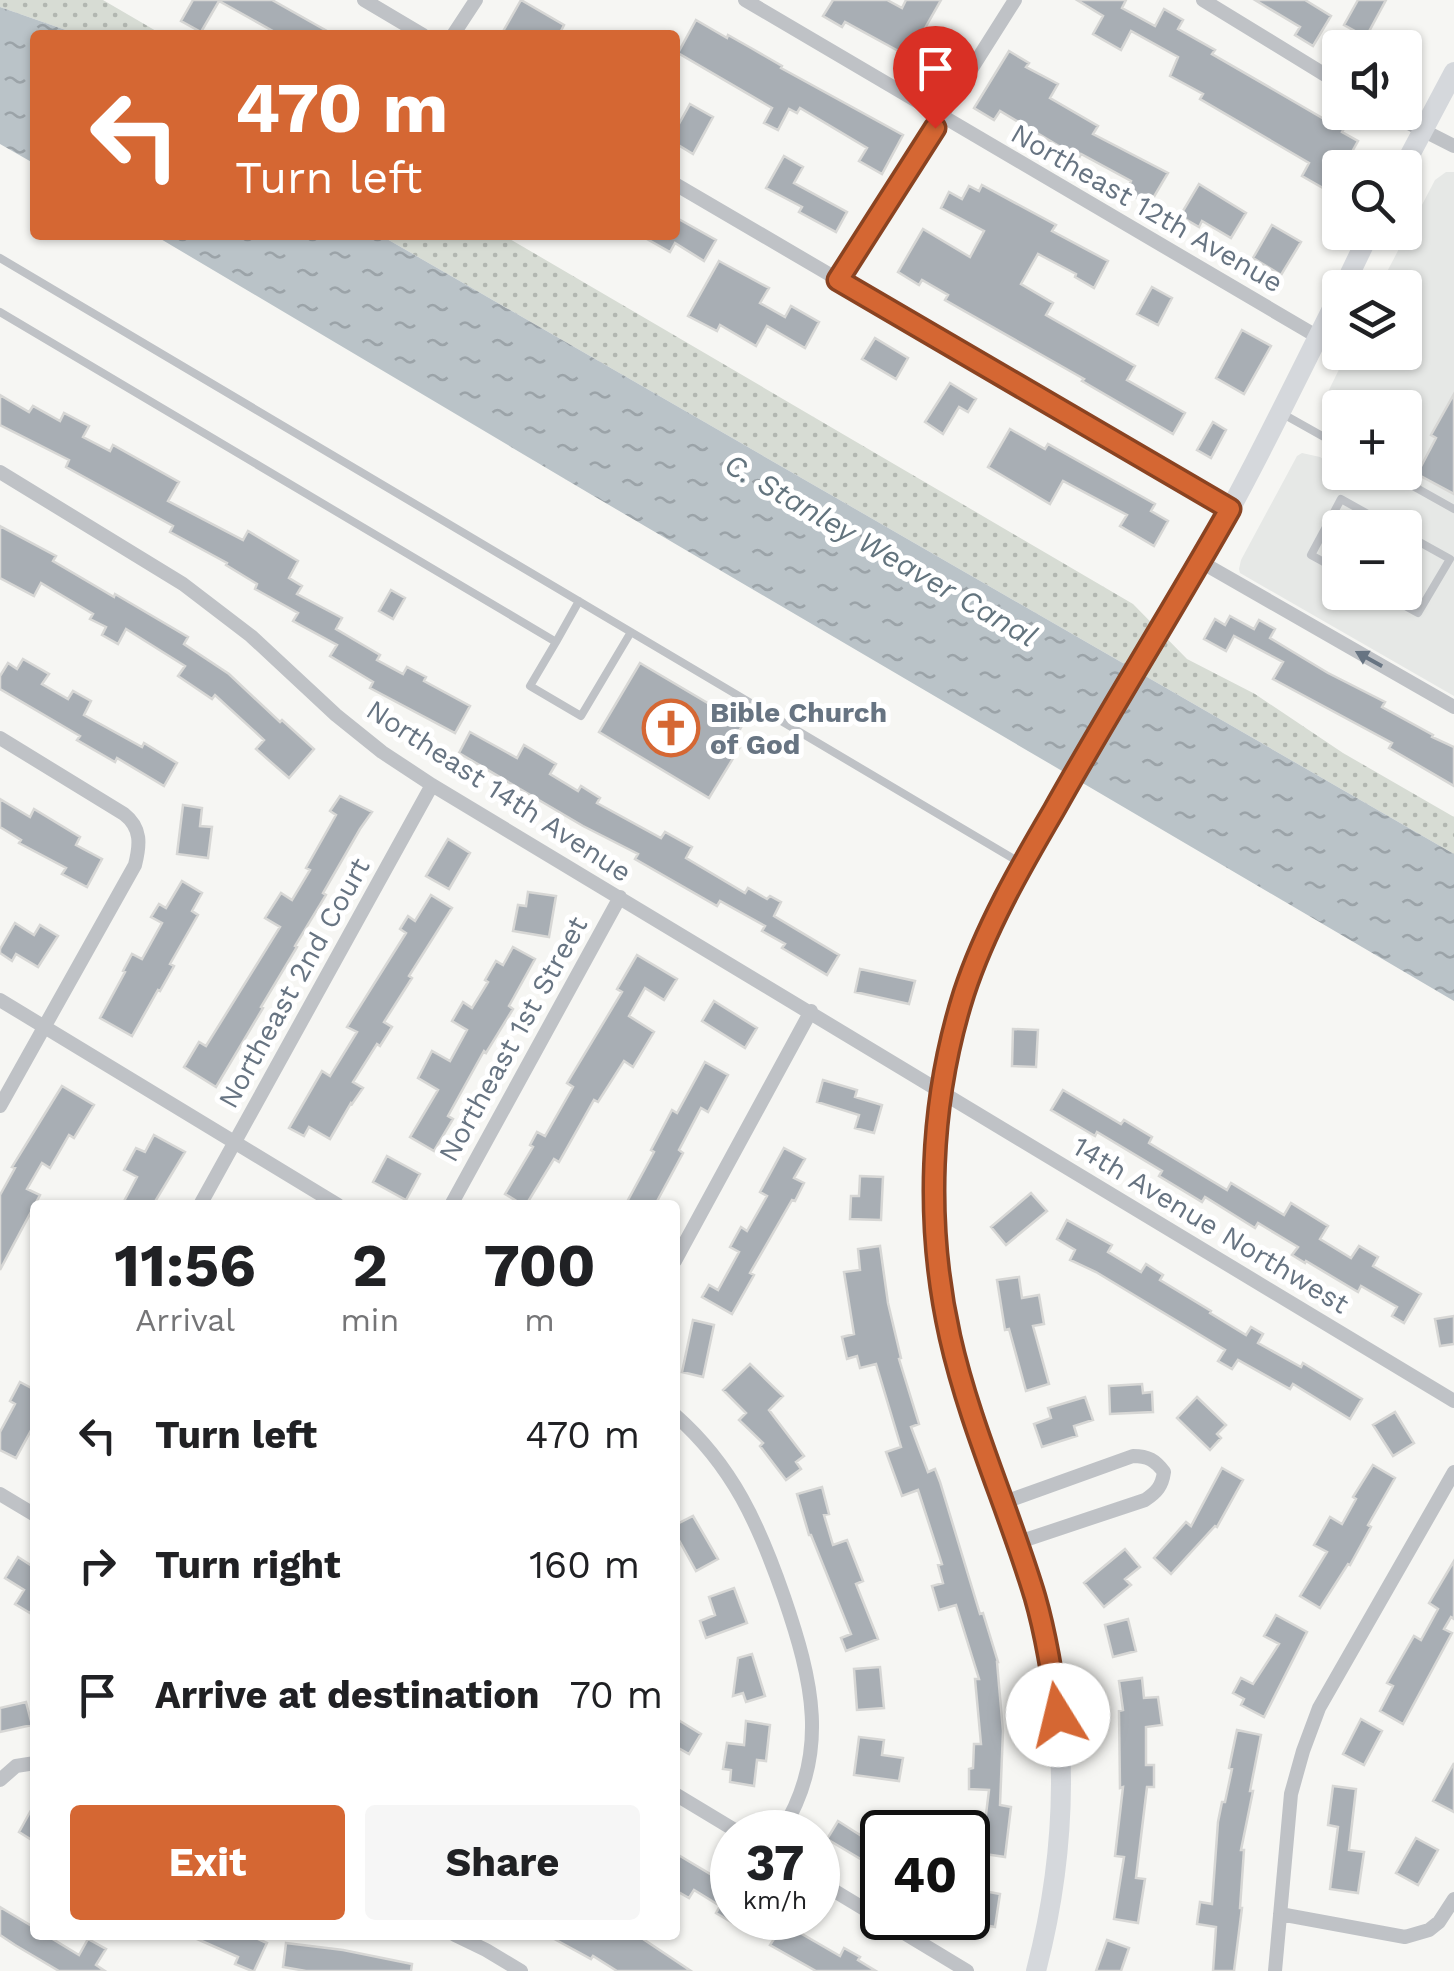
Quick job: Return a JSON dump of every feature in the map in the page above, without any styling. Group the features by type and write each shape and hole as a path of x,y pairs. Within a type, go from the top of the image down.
{"street":[{"path":"364,0 415,30"},
{"path":"457,30 476,0"},
{"name":"Northeast 12th Avenue","path":"745,0 1318,337"},
{"path":"838,280 1015,0"},
{"path":"1203,0 1322,73"},
{"path":"1412,150 1454,72"},
{"path":"1422,130 1454,146"},
{"path":"680,187 1230,509"},
{"path":"1036,1971 1054,1889 1062,1822 1058,1715 1035,1597 964,1390 941,1285 934,1178 950,1045 969,979 1023,864 1230,509 1322,329"},
{"name":"Northeast 14th Avenue","path":"0,472 183,584 251,636 336,715 432,785 942,1091"},
{"path":"1200,562 1454,707"},
{"path":"0,738 124,814 136,826 140,838 135,865 0,1106"},
{"name":"Northeast 2nd Court","path":"203,1200 432,785"},
{"name":"Northeast 1st Street","path":"454,1200 620,897"},
{"path":"0,1000 330,1200"},
{"path":"680,1253 811,1011"},
{"name":"14th Avenue Northwest","path":"942,1091 1454,1401"},
{"path":"680,1420 707,1446 748,1505 805,1660 811,1690 810,1752 791,1810"},
{"path":"1002,1503 1133,1456 1157,1462 1164,1472 1156,1493 1145,1500 1016,1543"},
{"path":"1274,1971 1291,1794 1302,1750 1319,1708 1454,1472"},
{"path":"0,1494 30,1508"},
{"path":"0,1780 16,1766 30,1764"},
{"path":"680,1797 710,1815"},
{"path":"840,1893 967,1971"},
{"path":"1280,1914 1405,1936 1429,1930 1454,1899"},
{"path":"465,1940 521,1971"}],"lane":[{"path":"0,258 1023,864"},
{"path":"0,312 556,642"},
{"path":"1279,412 1322,436"},
{"path":"1420,490 1454,509"},
{"path":"1335,510 1341,499 1361,510"},
{"path":"1322,536 1312,555 1322,561"},
{"path":"1422,543 1452,560 1422,608"},
{"path":"579,601 530,686 581,716 631,632"}],"shaded area":[{"path":"0,0 103,0 154,30 66,30 0,7"},
{"path":"1446,172 1454,172 1454,696 1239,569 1302,453 1322,458 1322,490 1422,490 1422,390 1329,390 1339,370 1422,370 1422,270 1388,270 1398,250 1422,250 1422,205 1435,180"},
{"path":"389,240 512,240 1133,604 1187,659 1255,694 1343,753 1454,817 1454,854"}],"water":[{"path":"0,7 66,30 30,30 30,161 0,144"},
{"name":"C. Stanley Weaver Canal","path":"162,240 389,240 1454,854 1454,1001"}],"building":[{"path":"193,0 272,0 325,30 271,30 219,1 202,30 181,21"},
{"path":"521,0 564,25 562,30 504,30"},
{"path":"833,0 887,0 902,8 906,0 941,0 916,44 950,63 937,86 908,70 913,59 845,22 842,27 823,16"},
{"path":"1077,0 1126,0 1122,8 1155,26 1164,9 1183,20 1178,29 1215,50 1212,54 1322,118 1322,130 1343,130 1358,141 1353,150 1322,150 1322,187 1302,176 1309,163 1200,99 1203,94 1170,76 1178,57 1131,31 1121,50 1093,34 1103,16"},
{"path":"1255,0 1305,0 1331,16 1313,46 1295,35 1300,27"},
{"path":"1358,0 1386,0 1370,30 1353,30 1344,25"},
{"path":"696,20 903,135 882,174 859,161 867,148 800,108 797,113 789,109 778,130 764,123 772,108 680,54"},
{"path":"1009,51 1029,63 1026,67 1058,84 1050,98 1098,126 1093,134 1168,173 1149,205 1126,192 1131,181 1081,154 1079,158 1000,111 994,120 974,108"},
{"path":"690,104 713,117 693,154 680,146 680,122"},
{"path":"784,156 803,167 794,183 847,212 836,232 799,212 802,207 766,188"},
{"path":"1199,184 1246,213 1231,238 1202,221 1199,227 1180,216"},
{"path":"982,185 1056,225 1052,231 1108,261 1094,288 1038,254 1021,284 1053,303 1046,315 1135,366 1127,380 1185,413 1173,434 945,300 948,295 922,280 919,285 898,272 923,229 970,257 984,231 941,208 949,192 962,199 969,186 979,191"},
{"path":"680,220 716,240 704,261 675,243 670,252 649,240 680,240"},
{"path":"1272,225 1301,242 1281,275 1253,258"},
{"path":"719,261 769,288 760,303 785,317 791,306 819,322 805,348 767,326 756,346 720,325 717,331 688,316"},
{"path":"1152,287 1172,298 1158,325 1137,314"},
{"path":"1242,330 1271,346 1244,394 1216,378"},
{"path":"875,338 908,358 896,379 862,359"},
{"path":"950,383 976,399 968,412 959,407 943,434 925,422"},
{"path":"1454,394 1454,494 1422,477 1422,465 1436,438 1431,435"},
{"path":"0,395 29,412 33,406 60,421 64,413 89,426 83,437 110,451 113,445 179,482 168,501 243,540 248,531 298,561 289,578 302,586 297,594 342,618 336,629 380,655 377,660 403,674 407,667 470,706 455,733 370,688 373,682 330,656 337,645 293,621 298,613 255,589 257,584 227,563 170,532 173,526 66,467 69,460 0,425"},
{"path":"1213,422 1226,430 1211,458 1197,450"},
{"path":"1010,429 1045,449 1048,444 1155,504 1151,511 1168,521 1154,546 1120,526 1127,515 1063,481 1050,504 988,467"},
{"path":"0,526 56,556 53,561 188,637 184,644 229,674 314,749 289,778 256,749 264,740 215,695 212,699 178,676 185,666 126,629 118,644 102,635 106,627 90,619 93,614 41,583 34,596 0,578"},
{"path":"391,590 405,598 393,619 379,611"},
{"path":"1230,616 1254,629 1259,620 1275,629 1270,638 1385,702 1382,707 1454,747 1454,786 1389,748 1392,743 1273,679 1283,662 1234,636 1226,651 1204,639 1215,619 1225,625"},
{"path":"23,659 49,674 42,684 68,699 73,691 91,701 84,715 177,763 164,786 77,740 80,736 0,689 0,676 8,663 17,669"},
{"name":"Bible Church of God","path":"640,663 743,724 735,738 743,742 709,798 599,732"},
{"path":"470,732 517,758 524,745 556,764 550,774 578,791 581,786 600,798 597,803 661,838 665,832 692,847 686,858 745,893 748,888 781,902 774,916 839,955 827,975 782,948 785,944 762,931 765,926 720,901 717,906 635,859 638,854 459,753"},
{"path":"340,796 372,812 216,1087 184,1067 199,1042 206,1046 280,927 265,918 281,893 292,900 336,815 330,811"},
{"path":"0,799 30,817 34,809 80,837 76,845 102,859 87,887 62,874 66,868 19,843 21,840 0,827"},
{"path":"183,805 202,808 200,826 212,827 208,858 177,854"},
{"path":"448,839 470,853 449,889 426,876"},
{"path":"182,881 202,893 192,911 198,915 170,964 174,966 132,1036 100,1018 132,954 142,959 162,923 151,917 159,904 166,908"},
{"path":"528,892 556,896 549,937 513,931 518,905 526,906"},
{"path":"431,895 452,908 384,1022 392,1027 353,1082 363,1088 330,1139 309,1127 304,1136 289,1128 322,1071 330,1076 357,1032 347,1027 406,933 400,929 408,916 415,921"},
{"path":"15,923 34,935 40,925 58,936 38,967 16,954 12,961 0,953"},
{"path":"513,947 535,959 509,1006 513,1009 448,1116 453,1119 434,1151 410,1137 438,1090 418,1078 432,1051 450,1061 467,1030 452,1021 463,1002 472,1008 496,961 503,965"},
{"path":"637,955 677,979 664,1000 645,988 629,1016 654,1032 633,1067 624,1061 598,1102 594,1100 559,1162 554,1159 529,1200 515,1200 505,1194 533,1147 530,1145 537,1132 545,1136 573,1087 567,1083 622,992 617,989"},
{"path":"860,969 915,981 909,1004 855,992"},
{"path":"714,1001 757,1028 745,1048 702,1021"},
{"path":"1013,1029 1038,1030 1036,1067 1012,1066"},
{"path":"705,1062 728,1075 708,1112 701,1108 658,1200 628,1200 672,1110 677,1113"},
{"path":"823,1080 857,1090 855,1097 882,1105 874,1133 855,1128 859,1115 817,1102"},
{"path":"62,1086 94,1105 74,1138 69,1135 50,1168 42,1163 27,1189 40,1195 37,1200 30,1200 30,1214 0,1270 0,1195 15,1168 12,1167"},
{"path":"1063,1090 1152,1137 1149,1143 1227,1190 1231,1183 1284,1215 1291,1203 1328,1226 1320,1239 1351,1258 1359,1246 1378,1257 1373,1266 1421,1294 1404,1323 1392,1316 1397,1307 1361,1286 1358,1292 1292,1255 1298,1247 1258,1223 1255,1228 1205,1197 1202,1202 1159,1176 1162,1171 1051,1110"},
{"path":"154,1135 185,1152 156,1200 125,1200 137,1177 124,1170 136,1148 145,1152"},
{"path":"784,1148 805,1159 794,1178 804,1183 750,1273 754,1275 732,1314 702,1297 709,1285 718,1290 739,1252 730,1247 741,1227 747,1231 767,1196 760,1192"},
{"path":"387,1156 420,1174 406,1200 373,1182"},
{"path":"860,1176 883,1177 881,1220 850,1219 851,1196 859,1196"},
{"path":"1031,1193 1047,1211 1006,1245 991,1227"},
{"path":"1067,1220 1112,1245 1108,1252 1141,1272 1146,1264 1163,1275 1160,1280 1246,1335 1251,1327 1263,1334 1258,1343 1301,1367 1303,1363 1362,1399 1350,1419 1293,1384 1290,1389 1238,1360 1232,1369 1218,1361 1225,1350 1070,1260 1075,1250 1057,1239"},
{"path":"880,1246 899,1359 919,1424 911,1427 928,1472 935,1469 940,1482 998,1662 1003,1731 1000,1805 1011,1807 1005,1857 990,1855 989,1790 969,1789 974,1744 981,1744 975,1679 979,1679 956,1605 939,1610 932,1586 943,1583 938,1565 942,1564 918,1490 902,1496 886,1452 901,1447 876,1364 860,1368 857,1356 847,1359 842,1337 854,1334 844,1272 860,1270 858,1249"},
{"path":"1019,1277 1022,1298 1039,1295 1044,1324 1033,1326 1049,1384 1026,1391 1009,1329 1005,1330 997,1280"},
{"path":"1454,1316 1454,1344 1440,1346 1435,1319"},
{"path":"693,1320 714,1325 703,1377 682,1372"},
{"path":"750,1364 783,1396 769,1410 804,1456 796,1462 801,1469 786,1480 760,1446 763,1443 739,1420 746,1413 723,1390"},
{"path":"20,1382 30,1387 30,1432 16,1458 0,1450 0,1432 15,1404 10,1401"},
{"path":"1142,1384 1143,1393 1152,1392 1153,1412 1110,1414 1109,1386"},
{"path":"1085,1397 1093,1420 1074,1426 1077,1436 1042,1447 1034,1424 1051,1418 1048,1408"},
{"path":"1197,1397 1226,1425 1210,1450 1177,1418"},
{"path":"1395,1412 1414,1443 1393,1456 1373,1425"},
{"path":"1373,1465 1395,1478 1350,1565 1320,1608 1300,1596 1327,1552 1314,1545 1330,1517 1342,1524"},
{"path":"1222,1468 1243,1480 1217,1527 1171,1574 1154,1558 1186,1522 1191,1526"},
{"path":"822,1487 829,1514 824,1515 833,1545 847,1540 863,1581 856,1584 878,1639 846,1651 841,1638 851,1634 809,1535 797,1494"},
{"path":"693,1516 718,1559 696,1571 680,1542 680,1522"},
{"path":"1125,1549 1140,1567 1125,1579 1131,1585 1104,1607 1084,1583"},
{"path":"18,1557 30,1565 30,1613 15,1604 24,1590 5,1578"},
{"path":"1454,1561 1454,1619 1451,1617 1444,1629 1452,1633 1403,1724 1380,1711 1393,1686 1387,1683 1414,1636 1421,1640 1438,1609 1429,1603"},
{"path":"734,1588 747,1623 706,1638 700,1621 715,1615 709,1597"},
{"path":"1276,1615 1307,1632 1264,1717 1241,1705 1244,1699 1233,1693 1241,1678 1253,1684 1279,1644 1264,1636"},
{"path":"1128,1619 1136,1651 1113,1657 1105,1625"},
{"path":"752,1654 765,1696 746,1702 743,1693 733,1696 738,1658"},
{"path":"880,1667 884,1708 857,1710 854,1669"},
{"path":"1142,1678 1144,1698 1158,1697 1162,1725 1146,1727 1146,1765 1154,1765 1154,1787 1147,1787 1136,1878 1145,1879 1138,1923 1114,1919 1124,1857 1115,1856 1123,1787 1120,1788 1119,1711 1123,1710 1119,1681"},
{"path":"26,1702 30,1725 0,1732 0,1708"},
{"path":"1361,1719 1382,1731 1364,1765 1343,1754"},
{"path":"680,1721 701,1734 689,1754 680,1749"},
{"path":"746,1721 770,1725 766,1761 757,1760 754,1786 730,1782 731,1770 723,1769 727,1743 744,1745"},
{"path":"1237,1730 1261,1735 1241,1850 1242,1908 1234,1971 1213,1971 1216,1927 1197,1924 1200,1902 1212,1904 1218,1822"},
{"path":"859,1737 884,1740 882,1755 903,1758 899,1781 854,1775"},
{"path":"1454,1763 1454,1812 1433,1801"},
{"path":"1333,1786 1356,1789 1349,1850 1364,1852 1358,1893 1330,1889 1338,1827 1328,1825"},
{"path":"30,1812 30,1839 19,1832"},
{"path":"840,1822 860,1835 860,1859 840,1847"},
{"path":"1416,1838 1438,1850 1418,1885 1396,1873"},
{"path":"680,1856 710,1874 710,1900 694,1890 689,1898 680,1893"},
{"path":"990,1892 1000,1894 995,1927 990,1926"},
{"path":"0,1907 30,1925 30,1940 54,1940 79,1955 87,1940 106,1949 96,1965 105,1971 59,1971 0,1935"},
{"path":"199,1940 267,1943 254,1971 235,1964 238,1957"},
{"path":"556,1940 644,1940 691,1971 617,1971 593,1956 591,1959"},
{"path":"773,1940 812,1940 840,1956 844,1948 876,1971 816,1971 770,1945"},
{"path":"1107,1940 1129,1948 1121,1971 1096,1971"},
{"path":"286,1943 412,1964 411,1971 306,1971 283,1967"}],"place":[{"name":"Bible Church of God","path":"671,728"}],"route":[{"path":"935,128 838,280 1230,509 1069,782 1002,905 964,993 942,1091 934,1178 941,1285 950,1338 1035,1597 1058,1715"}]}
